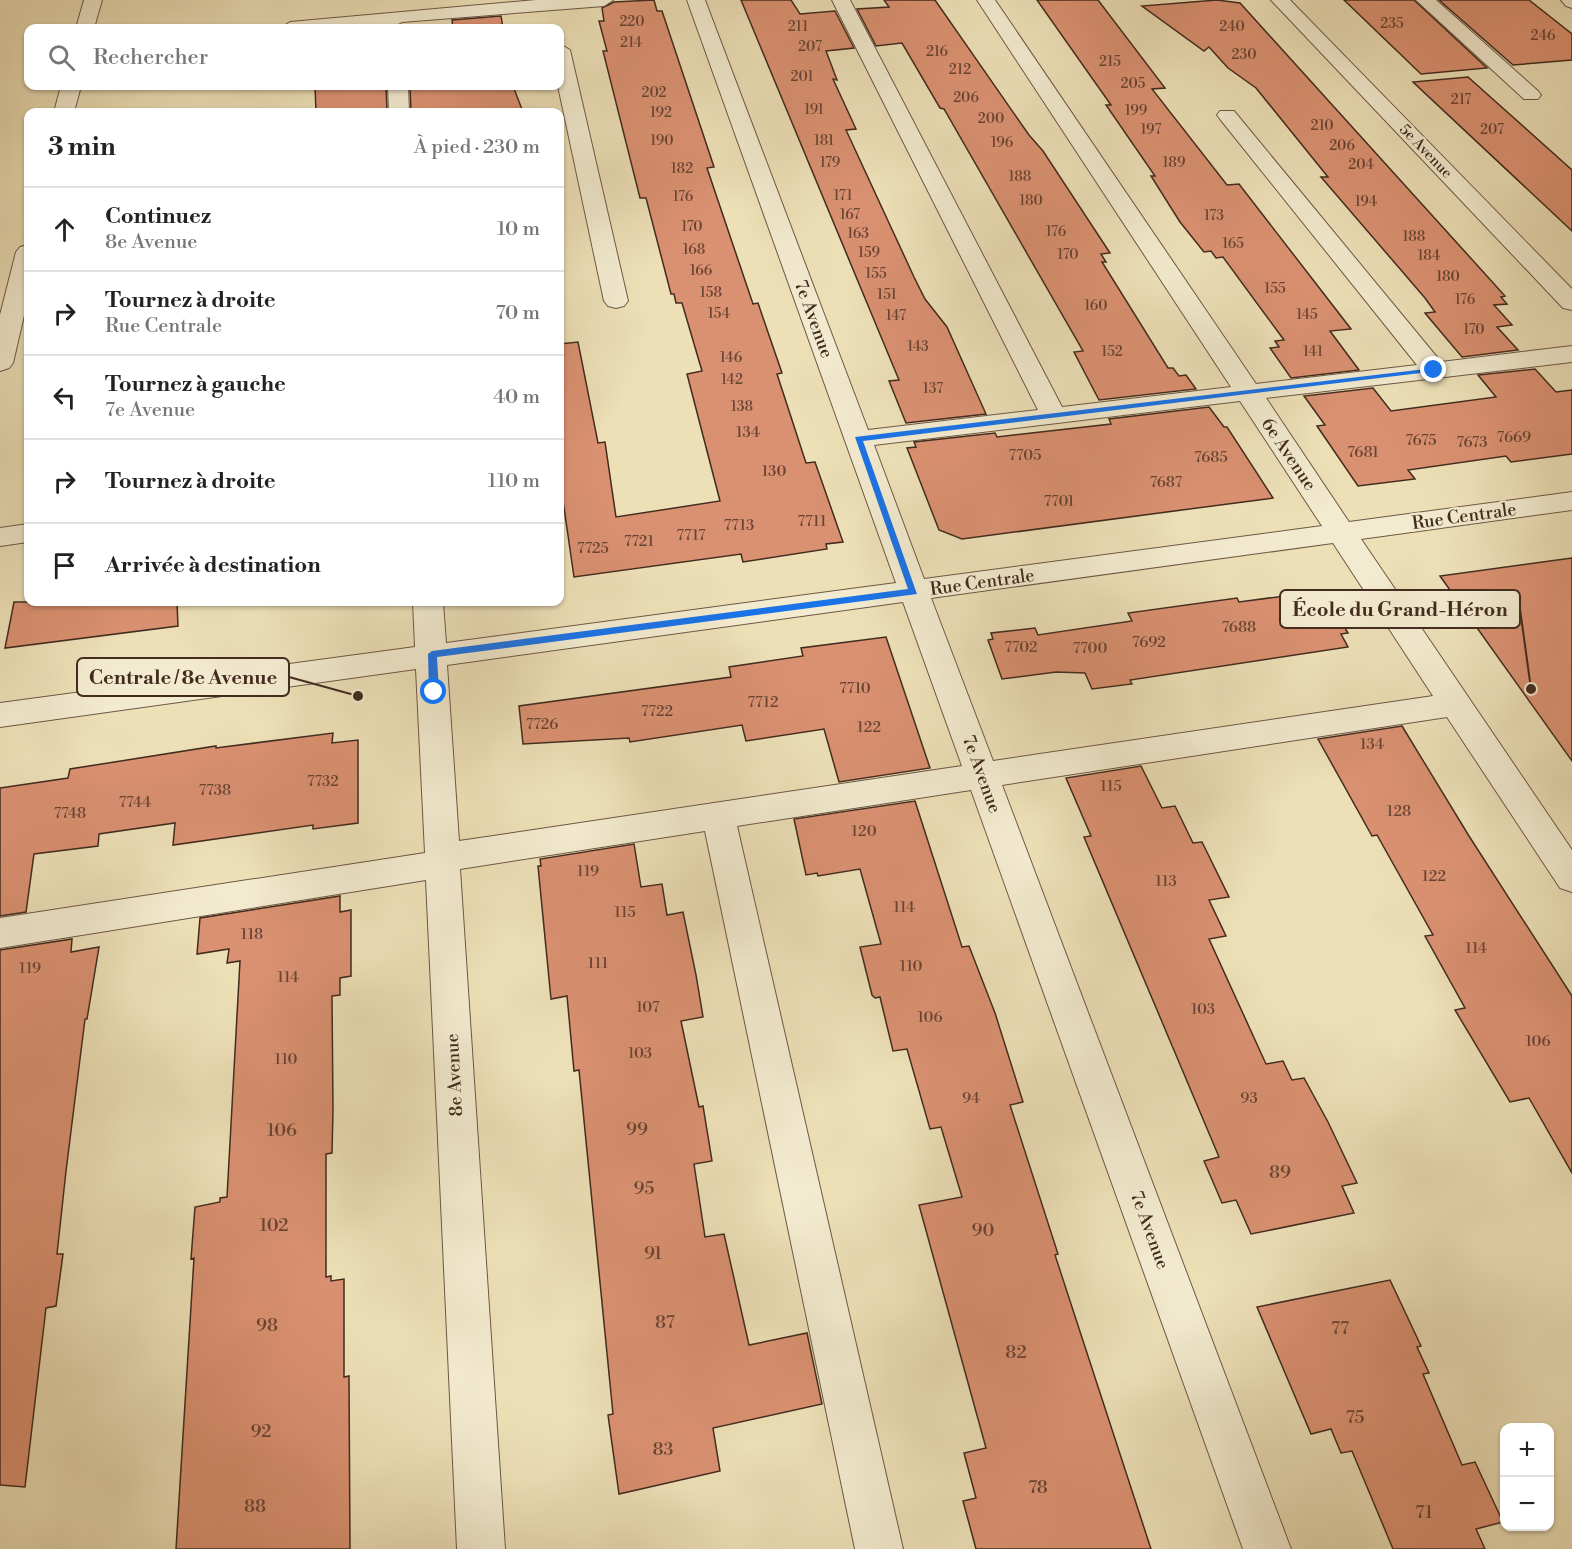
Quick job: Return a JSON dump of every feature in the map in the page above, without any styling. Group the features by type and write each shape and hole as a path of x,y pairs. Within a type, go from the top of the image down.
{"street":[{"path":"87,24 93,0"},
{"path":"325,24 394,16 551,13 604,0"},
{"name":"7e Avenue","path":"696,0 1267,1549"},
{"path":"841,0 1054,416"},
{"name":"6e Avenue","path":"986,0 1572,878"},
{"name":"5e Avenue","path":"1280,0 1572,303"},
{"path":"1425,0 1531,94"},
{"path":"564,68 616,301"},
{"path":"65,108 70,90"},
{"path":"398,90 399,108"},
{"path":"1227,115 1434,370"},
{"path":"0,363 24,268"},
{"path":"858,439 1572,354"},
{"name":"Rue Centrale","path":"0,715 432,654 914,592 1572,501"},
{"path":"0,537 24,534"},
{"name":"8e Avenue","path":"428,606 441,861 482,1549"},
{"path":"0,933 718,815 1455,704"},
{"path":"718,815 879,1549"}],"building":[{"path":"654,0 657,11 662,11 714,167 707,168 753,304 758,303 782,373 777,374 806,463 815,462 843,542 826,544 827,549 743,562 741,554 574,577 564,508 564,344 578,342 598,443 605,442 616,517 720,501 687,374 702,371 682,303 676,303 674,294 671,294 646,198 640,198 603,51 607,51 599,21 604,21 602,8 614,2"},
{"path":"741,0 791,0 800,14 835,11 854,48 826,51 837,80 833,79 856,129 846,130 914,277 925,299 947,327 986,414 906,423 889,381 899,380"},
{"path":"884,0 935,0 1029,135 1043,151 1110,253 1101,254 1106,262 1102,262 1168,368 1173,368 1179,376 1186,375 1196,389 1099,400 1074,352 1083,351 944,109 940,108 902,43 876,46 857,9 889,7"},
{"path":"1037,0 1098,0 1165,88 1152,89 1227,185 1239,184 1351,329 1330,331 1359,370 1291,378 1270,348 1279,347 1275,341 1284,340 1223,257 1216,258 1211,251 1204,252 1180,222 1151,176 1155,176 1106,105 1111,105"},
{"path":"1217,0 1240,3 1505,296 1501,297 1507,304 1494,305 1512,325 1497,327 1518,350 1462,357 1425,313 1435,312 1425,298 1321,177 1328,177 1256,88 1228,68 1209,47 1204,51 1142,6"},
{"path":"1344,0 1414,0 1487,68 1421,74"},
{"path":"1439,0 1529,0 1572,34 1572,60 1513,65"},
{"path":"501,16 502,24 452,24 452,20"},
{"path":"1468,77 1572,170 1572,231 1413,82"},
{"path":"315,90 386,90 387,108 316,108"},
{"path":"410,90 515,90 521,108 411,108"},
{"path":"1535,369 1556,392 1572,390 1572,454 1511,462 1506,456 1408,470 1415,479 1358,486 1317,426 1325,425 1304,396 1373,388 1391,411 1496,397 1478,375"},
{"path":"1209,407 1224,427 1227,427 1273,498 962,539 939,530 907,448 916,447 914,442 995,433 997,437 1111,424 1109,419"},
{"path":"1572,558 1572,761 1440,576"},
{"path":"1322,591 1348,633 1341,634 1348,647 1130,680 1132,684 1092,689 1085,673 1056,672 1002,679 988,640 993,639 991,633 1035,628 1038,635 1132,621 1128,613 1237,598 1239,602"},
{"path":"14,602 24,602 24,606 177,606 178,626 5,648"},
{"path":"886,637 930,768 839,782 824,729 746,741 742,725 630,742 629,738 523,744 519,706 731,677 729,667 803,656 801,648"},
{"path":"1402,726 1469,836 1572,996 1572,1173 1529,1098 1510,1102 1455,1010 1465,1008 1425,936 1433,935 1377,835 1372,836 1318,739"},
{"path":"333,733 332,743 358,740 358,823 313,829 313,825 173,845 175,823 99,834 98,846 34,854 26,912 0,916 0,788 68,778 70,769 216,746 216,748"},
{"path":"1141,766 1162,808 1175,806 1193,843 1202,842 1229,897 1209,900 1226,936 1209,939 1266,1064 1283,1061 1292,1080 1304,1078 1328,1122 1357,1183 1342,1186 1354,1213 1251,1234 1236,1200 1222,1203 1204,1161 1219,1157 1084,837 1091,836 1066,778"},
{"path":"915,801 962,947 969,946 995,1013 1023,1102 1010,1105 1058,1254 1055,1255 1151,1549 976,1549 963,1501 976,1498 964,1453 986,1448 919,1205 962,1197 941,1127 930,1129 907,1049 893,1051 880,997 875,998 872,995 860,947 881,944 860,869 818,876 817,873 806,875 794,819"},
{"path":"634,844 641,887 662,884 667,915 683,912 696,975 703,1017 681,1021 699,1107 703,1106 712,1161 694,1164 705,1237 724,1234 749,1345 807,1333 822,1404 713,1428 720,1471 619,1494 608,1415 613,1414 579,1070 574,1071 567,996 551,999 538,866 541,866 540,859"},
{"path":"340,896 340,912 351,910 351,976 340,978 340,995 332,996 333,1109 332,1153 326,1154 326,1277 331,1276 331,1281 344,1279 344,1377 349,1376 350,1549 176,1549 194,1258 191,1259 195,1207 220,1202 220,1198 227,1197 240,961 227,963 229,949 197,954 200,918"},
{"path":"72,939 71,952 99,947 87,1019 85,1019 66,1171 57,1254 63,1254 56,1306 46,1308 25,1487 0,1485 0,950"},
{"path":"1390,1280 1421,1346 1417,1347 1429,1373 1423,1374 1462,1465 1475,1462 1500,1516 1500,1523 1476,1529 1485,1549 1393,1549 1352,1451 1341,1453 1331,1429 1311,1434 1257,1307"}],"place":[{"name":"École du Grand-Héron","path":"1531,689"},
{"name":"Centrale / 8e Avenue","path":"358,696"}],"route":[{"path":"434,692 432,654 914,592 858,439 1434,370"}]}
